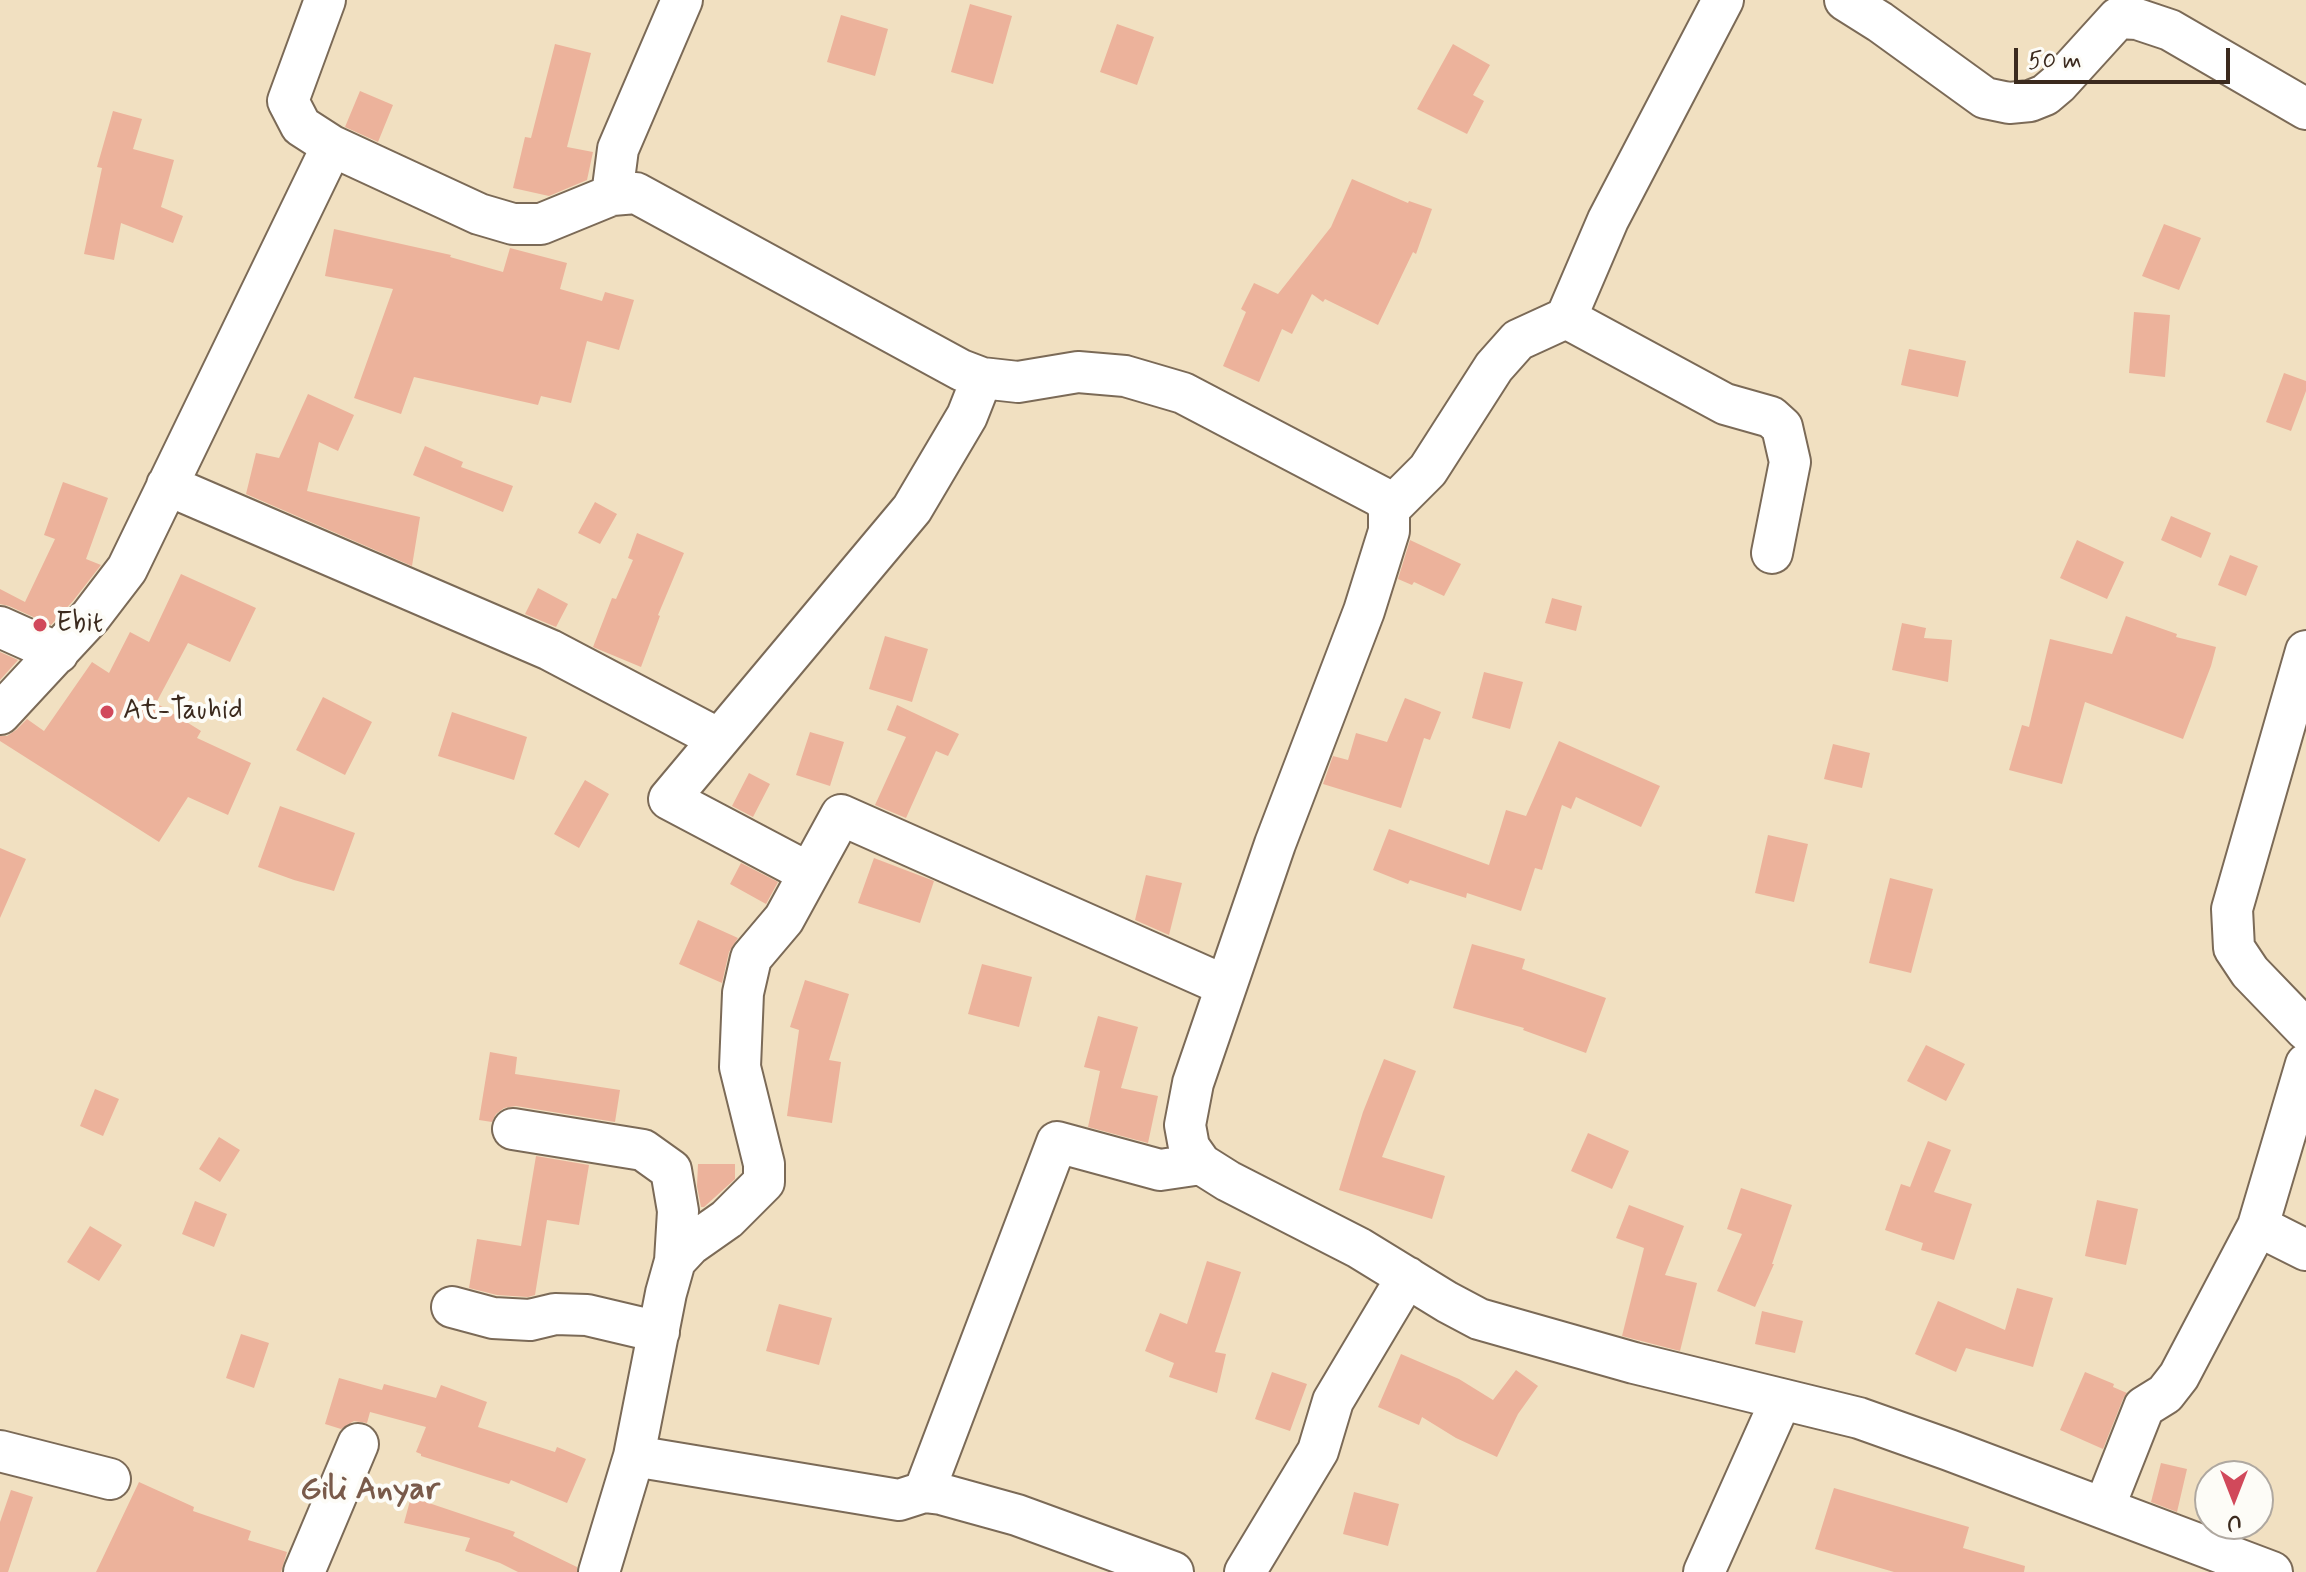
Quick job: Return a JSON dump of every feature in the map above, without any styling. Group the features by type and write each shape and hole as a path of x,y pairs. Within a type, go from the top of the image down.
{"street":[{"path":"325,0 288,101 301,126 332,146 479,214 513,224 541,224 612,195 636,193 961,370 982,378 1018,382 1078,372 1125,376 1183,393 1383,498 1389,509 1389,531 1364,611 1275,844 1193,1083 1185,1125 1189,1147 1201,1164 1359,1248 1479,1319 1634,1363 1859,1418 2272,1572"},
{"path":"612,195 618,149 682,0"},
{"path":"1389,509 1428,470 1494,367 1518,340 1566,318 1608,220 1723,0"},
{"path":"1845,0 1890,11 1985,98 2009,103 2030,101 2045,95 2118,18 2137,19 2170,30 2306,109"},
{"path":"0,714 91,616 127,569 332,146"},
{"path":"1566,318 1725,404 1771,417 1782,427 1790,462 1772,553"},
{"path":"809,873 669,799 912,509 967,416 982,378"},
{"path":"167,485 550,650 719,739"},
{"path":"0,627 58,653"},
{"path":"2306,651 2232,909 2234,948 2250,972 2306,1030"},
{"path":"675,1261 690,1245 727,1219 764,1182 764,1164 740,1067 743,993 751,958 784,919 841,815 1226,986"},
{"path":"2104,1508 2144,1407 2165,1394 2179,1376 2258,1226 2306,1064"},
{"path":"513,1129 643,1150 671,1170 678,1211 675,1261 634,1456 599,1572"},
{"path":"924,1492 1057,1142 1160,1170 1201,1164"},
{"path":"2258,1226 2306,1250"},
{"path":"1245,1572 1318,1451 1333,1401 1407,1277"},
{"path":"452,1307 493,1318 530,1320 555,1314 587,1315 659,1332"},
{"path":"1704,1572 1781,1400"},
{"path":"304,1572 358,1444"},
{"path":"0,1451 110,1479"},
{"path":"634,1456 899,1500 924,1492 941,1494 1017,1515 1173,1572"}],"building":[{"path":"970,4 1012,16 993,84 951,72"},
{"path":"841,15 888,29 875,76 827,62"},
{"path":"1117,24 1154,37 1137,85 1100,72"},
{"path":"555,44 591,53 567,147 593,152 587,180 549,196 513,188 525,137 531,138"},
{"path":"1453,44 1490,65 1473,95 1484,101 1467,134 1417,109"},
{"path":"360,91 393,105 378,142 345,127"},
{"path":"113,111 142,119 133,149 174,160 161,207 183,216 173,243 121,223 114,260 84,254 102,168 97,167"},
{"path":"1352,179 1408,203 1432,209 1416,254 1413,252 1378,325 1325,299 1323,302 1312,294 1292,334 1282,329 1259,382 1223,366 1246,312 1241,309 1254,283 1278,294 1331,227"},
{"path":"2164,224 2201,238 2179,290 2142,276"},
{"path":"334,229 451,255 503,272 510,248 567,263 560,289 602,301 605,292 634,300 619,350 587,341 571,403 541,396 538,405 414,377 401,414 354,398 393,289 325,276"},
{"path":"2134,312 2170,315 2165,377 2129,373"},
{"path":"1909,349 1966,361 1958,397 1901,385"},
{"path":"2284,373 2306,381 2306,391 2291,431 2266,422"},
{"path":"308,394 354,415 338,451 319,442 307,491 420,517 412,566 246,494 256,453 279,458"},
{"path":"425,446 463,462 461,467 513,486 503,512 413,475"},
{"path":"63,482 108,498 86,559 101,565 51,625 0,604 0,589 25,602 55,539 44,535"},
{"path":"595,502 617,514 600,544 578,533"},
{"path":"2171,516 2211,533 2201,558 2161,540"},
{"path":"637,533 684,553 658,615 641,667 593,647 612,598 616,599 633,560 628,558"},
{"path":"1410,540 1461,564 1444,596 1414,582 1412,585 1398,579"},
{"path":"2077,540 2124,562 2107,599 2060,578"},
{"path":"2230,555 2258,566 2246,596 2218,585"},
{"path":"181,574 256,608 230,662 188,643 156,703 201,731 197,738 251,763 228,815 188,797 159,842 0,741 0,736 7,736 27,719 44,731 92,662 109,673 130,632 149,642"},
{"path":"538,588 568,604 556,627 525,614"},
{"path":"1552,598 1582,606 1576,631 1545,623"},
{"path":"2126,616 2177,634 2176,637 2216,647 2183,739 2085,702 2062,784 2009,770 2022,725 2029,727 2050,639 2112,654"},
{"path":"1902,623 1926,628 1924,638 1952,640 1948,682 1892,670"},
{"path":"885,636 928,649 912,702 869,689"},
{"path":"0,652 18,660 0,680"},
{"path":"1484,672 1523,682 1510,729 1472,718"},
{"path":"323,697 372,722 345,775 296,750"},
{"path":"1405,698 1441,712 1430,740 1424,738 1401,808 1323,784 1333,756 1348,760 1356,733 1387,742"},
{"path":"897,705 959,734 948,756 936,751 906,818 875,805 906,737 887,730"},
{"path":"452,712 527,737 514,780 438,756"},
{"path":"810,732 844,742 830,786 796,775"},
{"path":"1559,741 1660,786 1641,827 1576,797 1571,809 1562,805 1542,870 1535,868 1521,911 1467,893 1466,898 1410,880 1408,884 1373,870 1389,829 1489,865 1506,810 1526,816"},
{"path":"1833,744 1870,753 1862,788 1824,779"},
{"path":"749,773 770,784 753,817 732,806"},
{"path":"585,780 609,794 579,848 554,834"},
{"path":"280,806 355,833 334,891 258,867"},
{"path":"1768,835 1808,844 1794,902 1755,893"},
{"path":"0,848 26,859 0,918"},
{"path":"874,858 934,881 920,923 858,903"},
{"path":"741,863 778,882 766,904 730,884"},
{"path":"1146,875 1182,883 1169,935 1135,920"},
{"path":"1890,878 1933,889 1911,973 1869,963"},
{"path":"698,920 738,938 729,952 722,983 679,964"},
{"path":"1472,944 1525,959 1522,969 1606,998 1586,1053 1524,1028 1453,1008"},
{"path":"982,964 1032,977 1019,1027 968,1014"},
{"path":"805,980 849,994 829,1060 841,1062 832,1123 787,1116 799,1030 790,1027"},
{"path":"1098,1016 1138,1027 1121,1088 1158,1096 1148,1143 1088,1127 1100,1071 1084,1067"},
{"path":"1926,1045 1965,1064 1946,1101 1907,1081"},
{"path":"490,1052 517,1057 515,1074 620,1090 615,1122 516,1106 504,1108 492,1122 479,1120"},
{"path":"1384,1059 1416,1071 1382,1157 1445,1176 1432,1219 1339,1190 1363,1112"},
{"path":"95,1089 119,1099 103,1136 80,1126"},
{"path":"1588,1133 1629,1151 1612,1189 1571,1171"},
{"path":"219,1137 240,1150 220,1182 199,1169"},
{"path":"1928,1141 1951,1150 1934,1192 1972,1204 1954,1260 1921,1250 1923,1243 1885,1230 1901,1184 1910,1187"},
{"path":"536,1156 589,1165 579,1225 547,1220 535,1295 497,1295 469,1288 477,1239 521,1246"},
{"path":"698,1164 735,1164 735,1179 704,1207 701,1207 697,1186"},
{"path":"1741,1188 1792,1205 1774,1264 1755,1307 1717,1291 1742,1234 1727,1229"},
{"path":"2097,1200 2138,1209 2126,1265 2085,1256"},
{"path":"195,1201 227,1214 214,1247 182,1234"},
{"path":"1629,1205 1684,1226 1665,1275 1697,1283 1680,1351 1622,1336 1644,1248 1616,1238"},
{"path":"90,1226 122,1245 99,1281 67,1262"},
{"path":"1207,1261 1241,1272 1215,1352 1226,1354 1217,1393 1169,1377 1174,1363 1145,1351 1160,1313 1187,1324"},
{"path":"2017,1288 2053,1298 2033,1367 1966,1348 1956,1372 1915,1354 1938,1301 2005,1330"},
{"path":"779,1304 832,1318 819,1365 766,1351"},
{"path":"1762,1311 1803,1321 1795,1353 1755,1344"},
{"path":"241,1334 269,1343 254,1388 226,1378"},
{"path":"1401,1354 1459,1379 1493,1400 1516,1370 1538,1386 1518,1414 1497,1457 1456,1438 1422,1417 1419,1425 1378,1407"},
{"path":"1272,1372 1307,1384 1290,1431 1255,1419"},
{"path":"2085,1372 2127,1393 2103,1449 2060,1430"},
{"path":"339,1378 382,1390 384,1384 436,1398 441,1385 487,1402 478,1427 555,1452 557,1447 586,1459 567,1503 511,1480 509,1484 421,1456 416,1452 426,1427 370,1412 367,1423 354,1421 341,1429 325,1424"},
{"path":"2161,1463 2187,1469 2177,1512 2151,1502"},
{"path":"139,1482 194,1507 193,1511 251,1531 248,1540 287,1552 281,1572 96,1572"},
{"path":"1834,1488 1969,1527 1963,1548 2025,1566 2024,1572 1894,1572 1815,1549"},
{"path":"11,1490 33,1497 8,1572 0,1572 0,1522"},
{"path":"1354,1492 1399,1504 1388,1546 1343,1534"},
{"path":"411,1497 515,1532 513,1536 577,1567 577,1572 518,1572 465,1551 470,1538 404,1523"}],"place":[{"name":"Ebit","path":"40,625"},
{"name":"At-Tauhid","path":"107,712"}],"district":[{"name":"Gili Anyar","path":"370,1491"}]}
